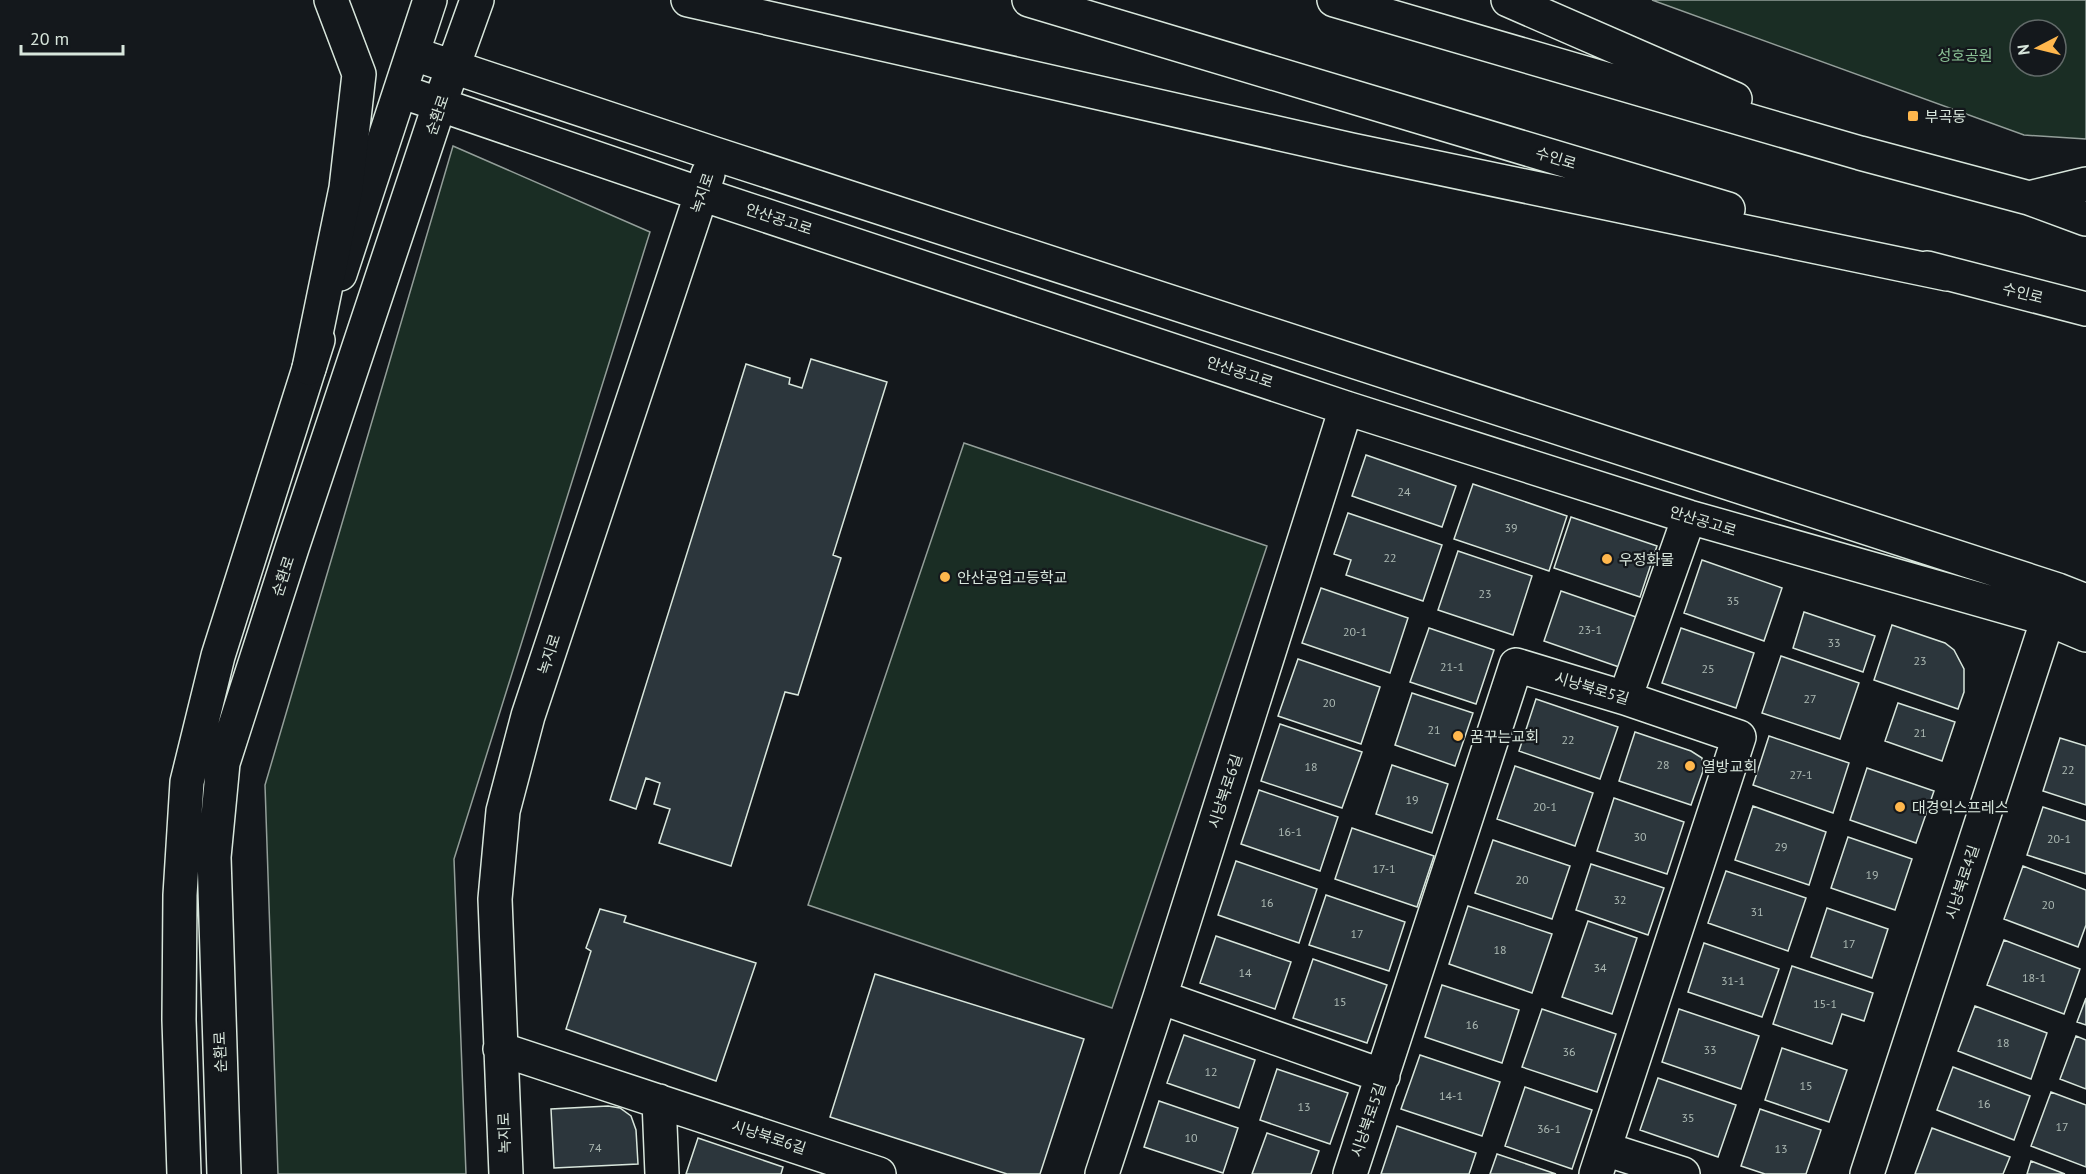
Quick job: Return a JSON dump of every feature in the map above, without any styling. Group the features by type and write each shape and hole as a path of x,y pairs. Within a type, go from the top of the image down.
{"street":[{"path":"309,368 346,188 359,74 331,0"},
{"path":"184,1174 180,895 187,782 218,656 309,368 430,0"},
{"name":"순환로","path":"224,1174 214,857 223,763 288,559 439,106 477,0"},
{"path":"688,0 1352,150 1947,274"},
{"name":"수인로","path":"1029,0 1947,274 2086,309"},
{"path":"1334,0 1860,153 2029,198 2086,219"},
{"path":"1508,0 1860,153"},
{"name":"안산공고로","path":"414,54 2064,603 2086,635"},
{"name":"안산공고로","path":"400,91 701,194 1346,408 1689,517 2064,603"},
{"name":"녹지로","path":"506,1174 495,899 503,812 528,716 715,154"},
{"path":"2029,198 2086,184"},
{"name":"시낭북로6길","path":"1102,1174 1346,408"},
{"path":"1625,698 1689,517"},
{"name":"시낭북로4길","path":"1867,1174 2064,603"},
{"name":"시낭북로5길","path":"1350,1174 1516,665 1625,698 1739,737 1601,1161"},
{"path":"1160,997 1383,1076"},
{"name":"시낭북로6길","path":"500,1049 879,1174"},
{"path":"658,1101 662,1174"},
{"path":"1601,1161 1683,1174"}],"green space":[{"name":"성호공원","path":"1652,0 2086,0 2086,139 2024,135"},
{"path":"453,146 650,232 454,859 466,1174 278,1174 265,785"},
{"path":"964,443 1267,546 1112,1008 808,905"}],"building":[{"path":"811,359 887,382 833,555 841,558 798,695 785,692 731,866 659,843 670,809 654,804 660,783 646,778 636,809 610,800 746,364 790,378 789,384 802,388"},
{"path":"1366,455 1456,486 1442,527 1352,496"},
{"path":"1473,484 1567,516 1549,571 1454,539"},
{"path":"1348,513 1442,545 1423,601 1346,575 1351,560 1334,554"},
{"path":"1571,517 1657,546 1640,597 1554,568"},
{"path":"1458,551 1532,576 1513,635 1438,610"},
{"path":"1702,560 1782,588 1764,641 1684,613"},
{"path":"1321,588 1408,618 1390,673 1302,643"},
{"path":"1561,591 1636,617 1619,667 1544,641"},
{"path":"1804,612 1875,636 1863,672 1793,648"},
{"path":"1892,625 1945,643 1954,650 1964,669 1964,692 1958,709 1874,680"},
{"path":"1429,628 1494,650 1476,704 1410,682"},
{"path":"1681,628 1754,653 1736,708 1662,683"},
{"path":"1781,656 1859,683 1840,739 1762,713"},
{"path":"1298,659 1380,687 1361,744 1278,716"},
{"path":"1412,693 1473,713 1455,766 1395,745"},
{"path":"1536,699 1618,727 1600,779 1519,751"},
{"path":"1898,703 1955,722 1942,761 1885,741"},
{"path":"1280,724 1362,752 1342,808 1261,781"},
{"path":"1635,732 1691,751 1702,758 1703,771 1691,805 1619,781"},
{"path":"1769,736 1849,763 1833,813 1753,785"},
{"path":"2060,738 2086,746 2086,805 2043,791"},
{"path":"1392,765 1448,784 1432,833 1376,814"},
{"path":"1515,766 1593,793 1575,846 1497,819"},
{"path":"1867,768 1934,791 1916,843 1850,820"},
{"path":"1259,790 1338,817 1320,871 1241,844"},
{"path":"1614,798 1684,822 1667,874 1597,851"},
{"path":"1753,806 1826,832 1809,885 1735,860"},
{"path":"2043,807 2086,821 2086,874 2027,855"},
{"path":"1352,828 1434,856 1417,907 1335,879"},
{"path":"1848,837 1912,859 1895,910 1831,888"},
{"path":"1493,840 1570,866 1552,919 1475,893"},
{"path":"1236,861 1317,889 1299,943 1218,915"},
{"path":"1591,864 1664,888 1648,935 1576,910"},
{"path":"2023,866 2086,890 2086,925 2078,947 2004,919"},
{"path":"1726,871 1806,898 1788,951 1708,923"},
{"path":"1326,895 1405,922 1389,971 1309,945"},
{"path":"1468,906 1552,934 1532,993 1449,964"},
{"path":"1827,908 1888,929 1872,978 1811,957"},
{"path":"600,909 626,916 624,922 756,963 716,1081 566,1029 591,951 586,948"},
{"path":"1588,921 1637,938 1612,1014 1562,997"},
{"path":"1216,936 1291,962 1275,1009 1200,983"},
{"path":"2004,940 2080,969 2064,1014 1987,985"},
{"path":"1704,943 1779,969 1762,1017 1688,992"},
{"path":"1313,959 1387,985 1367,1043 1293,1018"},
{"path":"1792,966 1873,993 1864,1021 1842,1014 1832,1044 1773,1024"},
{"path":"875,974 1084,1039 1040,1174 1007,1174 830,1117"},
{"path":"1442,985 1519,1010 1502,1063 1425,1037"},
{"path":"2086,998 2086,1025 2077,1022"},
{"path":"1975,1006 2047,1033 2031,1079 1958,1051"},
{"path":"1542,1009 1616,1034 1597,1092 1522,1067"},
{"path":"1679,1009 1759,1036 1741,1089 1662,1062"},
{"path":"1184,1035 1255,1060 1239,1108 1167,1083"},
{"path":"2076,1036 2086,1040 2086,1089 2060,1079"},
{"path":"1782,1048 1847,1070 1829,1122 1765,1100"},
{"path":"1420,1055 1500,1082 1482,1136 1401,1109"},
{"path":"1953,1067 2030,1096 2014,1140 1937,1110"},
{"path":"1277,1069 1348,1093 1330,1144 1260,1120"},
{"path":"1658,1078 1736,1105 1718,1157 1640,1130"},
{"path":"1525,1087 1592,1110 1572,1169 1505,1146"},
{"path":"2051,1092 2086,1105 2086,1167 2031,1146"},
{"path":"1159,1101 1238,1128 1223,1173 1144,1147"},
{"path":"608,1106 620,1108 631,1116 636,1130 638,1164 554,1168 551,1109"},
{"path":"1760,1109 1821,1130 1806,1174 1765,1174 1741,1166"},
{"path":"1397,1126 1476,1153 1469,1174 1381,1174"},
{"path":"1932,1128 2010,1157 2003,1174 1915,1174"},
{"path":"1267,1133 1319,1151 1311,1174 1252,1174"},
{"path":"698,1138 783,1167 781,1174 686,1174"},
{"path":"1497,1154 1556,1174 1490,1174"},
{"path":"2031,1161 2065,1174 2027,1174"}],"place":[{"name":"부곡동","path":"1913,116"},
{"name":"우정화물","path":"1607,559"},
{"name":"안산공업고등학교","path":"945,577"},
{"name":"꿈꾸는교회","path":"1458,736"},
{"name":"열방교회","path":"1690,766"},
{"name":"대경익스프레스","path":"1900,807"}]}
